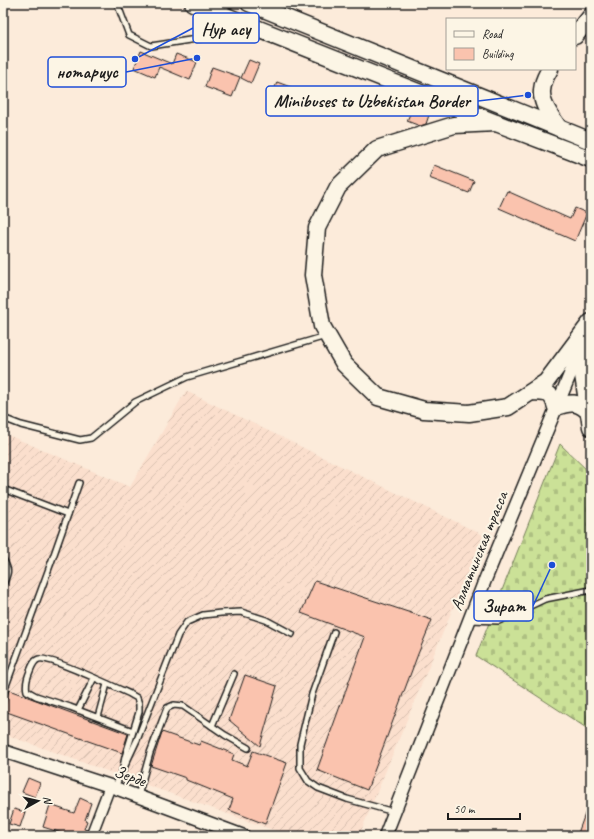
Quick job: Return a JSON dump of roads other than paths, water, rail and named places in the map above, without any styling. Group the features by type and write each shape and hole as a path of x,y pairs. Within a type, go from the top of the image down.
{"highway":[{"path":"194,3 496,123 591,159"},
{"path":"249,3 591,141"},
{"path":"259,29 266,10"},
{"path":"576,35 591,16"},
{"path":"549,70 543,82 542,98 547,111 564,130 563,149"},
{"path":"496,123 454,125 377,149 338,188 317,228 313,275 322,326 344,364 378,397 424,410 469,413 508,407 546,382 591,323"},
{"path":"590,419 583,375 591,332"},
{"path":"532,392 548,393 553,398 556,407 576,403 583,406 590,419"}],"street":[{"name":"Алматинская трасса","path":"385,836 485,580 591,323"},
{"name":"Зерде","path":"3,751 112,787 244,836"},
{"path":"91,836 112,787"}],"lane":[{"path":"117,3 129,35 151,46 259,29"},
{"path":"3,418 21,425 80,440 91,438 135,402 187,377 327,336"},
{"path":"3,694 79,483"},
{"path":"3,490 68,514"},
{"path":"3,559 8,568 8,574 3,585"},
{"path":"469,620 499,621 545,599 591,590"},
{"path":"112,787 122,772 137,740 178,635 187,622 203,615 241,612 266,620 292,634"},
{"path":"334,632 312,694 300,744 300,768 308,781 318,788 347,799 394,812"},
{"path":"122,772 124,757 133,731 139,712 137,698 94,678 46,659 39,659 35,661 28,676 26,686 27,691 36,696 133,731"},
{"path":"212,726 234,674"},
{"path":"78,710 94,678"},
{"path":"98,718 107,684"},
{"path":"137,796 150,753 167,708 174,705 183,706 225,735 248,748"}],"place":[{"name":"нотариус","path":"197,58"},
{"name":"Нур асу","path":"135,59"},
{"name":"Minibuses to Uzbekistan Border","path":"528,95"},
{"name":"Зират","path":"552,565"}]}
